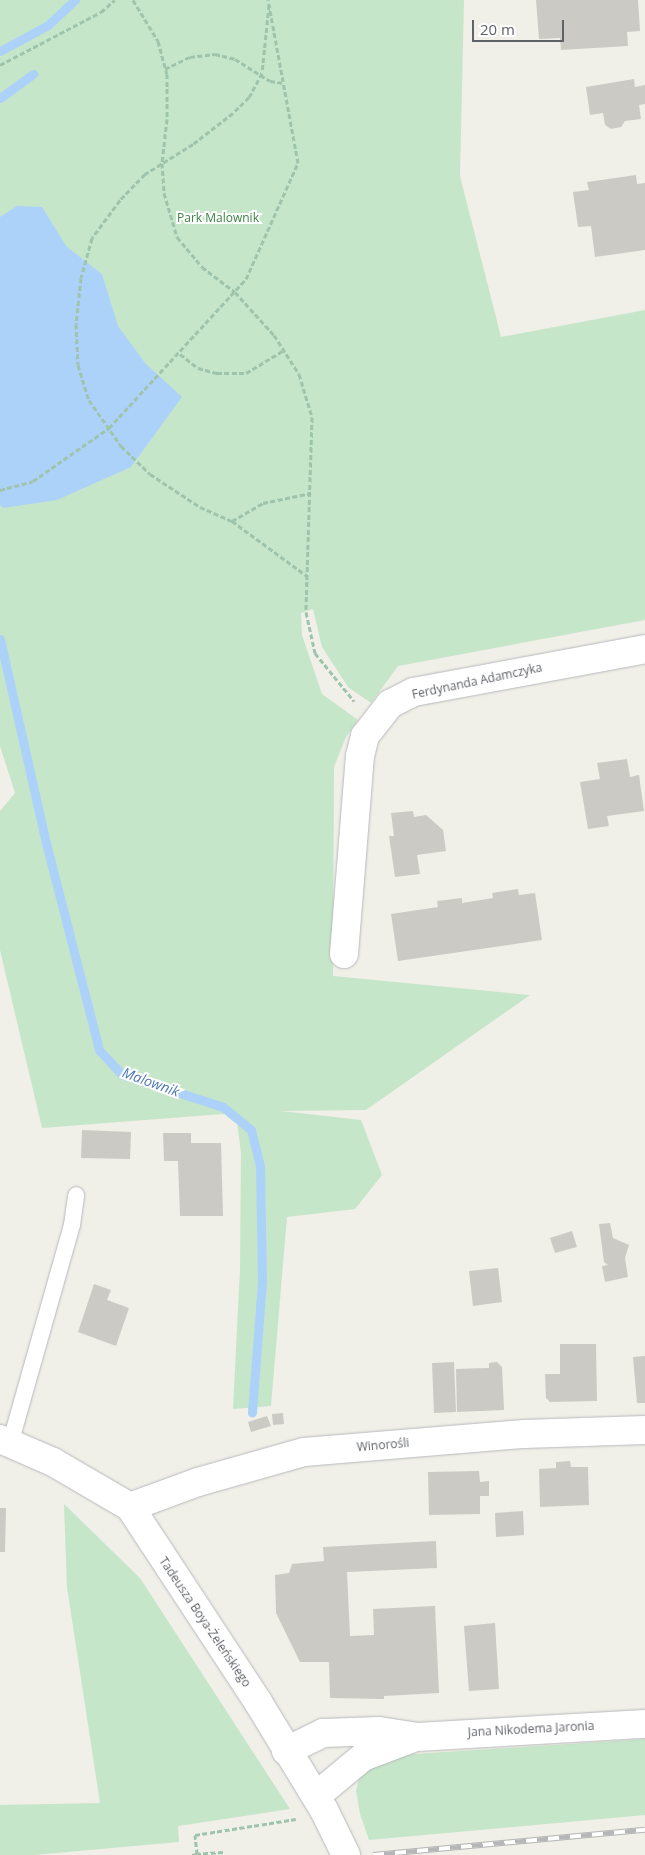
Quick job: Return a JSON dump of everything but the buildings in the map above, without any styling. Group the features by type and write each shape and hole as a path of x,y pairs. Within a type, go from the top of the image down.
{"street":[{"name":"Ferdynanda Adamczyka","path":"344,954 360,756 365,736 376,718 390,704 414,692 645,649"},
{"name":"Winorośli","path":"130,1507 198,1482 304,1452 524,1434 645,1430"},
{"name":"Tadeusza Boya-Żeleńskiego","path":"5,1441 54,1462 130,1507 258,1702 286,1752 310,1806 346,1855"},
{"name":"Jana Nikodema Jaronia","path":"286,1752 323,1734 379,1731 417,1736 645,1724"},
{"name":"Jana Nikodema Jaronia","path":"310,1806 363,1757 417,1736"}],"lane":[{"name":"Tadeusza Boya-Żeleńskiego","path":"5,1441 72,1225 76,1195"}],"path":[{"path":"0,64 101,12 115,0"},
{"path":"133,0 158,41 165,69 167,119 162,163 164,193 177,237 202,267 235,292 274,335 300,374 312,417 306,612 315,653 346,694 376,718"},
{"path":"0,490 33,481 109,428 180,354 246,279 298,163 268,0"},
{"path":"269,5 260,76 249,97 233,114 145,174 120,200 92,238 81,278 76,324 78,365 88,400 121,446 150,474 200,507 232,521 307,576"},
{"path":"165,69 190,57 216,54 235,59 260,76 284,83"},
{"path":"180,354 198,368 217,373 246,373 284,350"},
{"path":"232,521 263,503 311,493"},
{"path":"197,1854 195,1835 310,1806"},
{"path":"192,1855 223,1852"}],"green space":[{"name":"Park Malownik","path":"0,0 464,0 460,176 501,337 645,310 645,620 398,666 371,703 348,687 322,647 313,609 301,613 302,635 322,694 358,720 346,737 334,767 333,976 530,995 366,1110 281,1111 361,1120 382,1175 355,1209 287,1217 271,1406 233,1409 240,1269 241,1153 236,1113 42,1128 0,950 0,811 15,793 0,746"},
{"path":"64,1504 140,1578 290,1809 178,1826 179,1842 34,1855 0,1855 0,1805 100,1803 67,1587"},
{"path":"645,1739 645,1815 369,1840 360,1814 356,1791 361,1769 383,1756"}],"water":[{"path":"17,206 42,207 67,247 102,274 118,326 145,363 182,397 131,467 57,500 3,508 0,505 0,217"}],"waterway":[{"name":"Malownik","path":"0,51 48,25 75,0"},
{"path":"0,98 33,74"},
{"name":"Malownik","path":"0,639 46,843 99,1050 121,1074 223,1107 251,1130 260,1166 262,1282 252,1413"}],"railway":[{"path":"373,1855 645,1830"}]}
